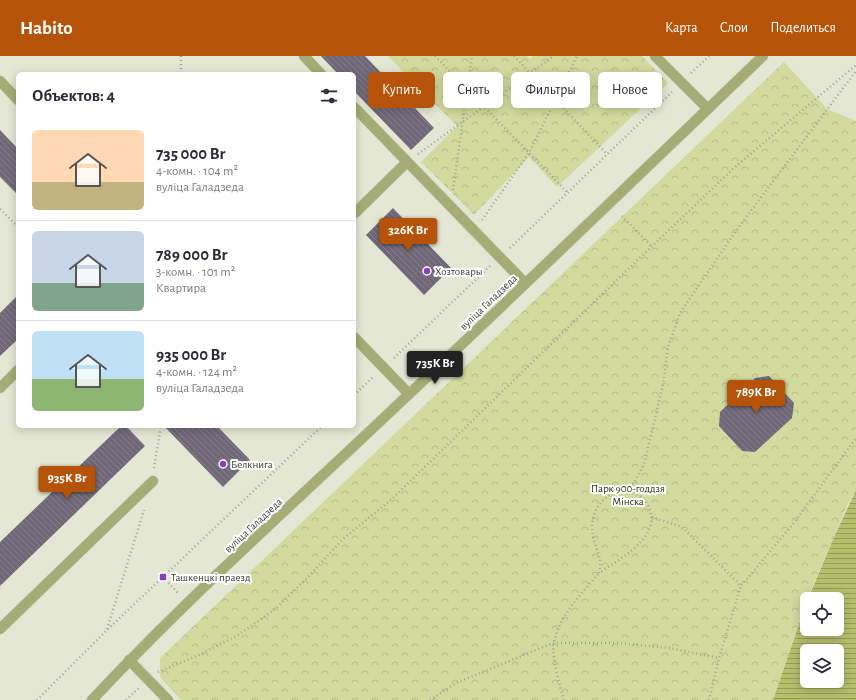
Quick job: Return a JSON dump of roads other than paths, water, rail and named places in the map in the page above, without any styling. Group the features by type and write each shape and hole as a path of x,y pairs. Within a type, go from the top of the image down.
{"street":[{"path":"304,56 319,72"},
{"path":"655,56 708,109"},
{"name":"вуліца Галадзеда","path":"92,700 129,660 187,603 409,394 763,56"},
{"path":"0,81 16,98"},
{"path":"356,109 525,283"},
{"path":"356,212 408,162"},
{"path":"356,339 409,394"},
{"path":"0,388 16,372"},
{"path":"0,629 153,481"},
{"path":"129,660 168,700"}],"place":[{"name":"Хозтовары","path":"427,271"},
{"name":"Белкнига","path":"223,464"},
{"name":"Ташкенцкі праезд","path":"163,577"}],"park label":[{"name":"Парк 900-годдзя Мінска","path":"628,494"}]}
